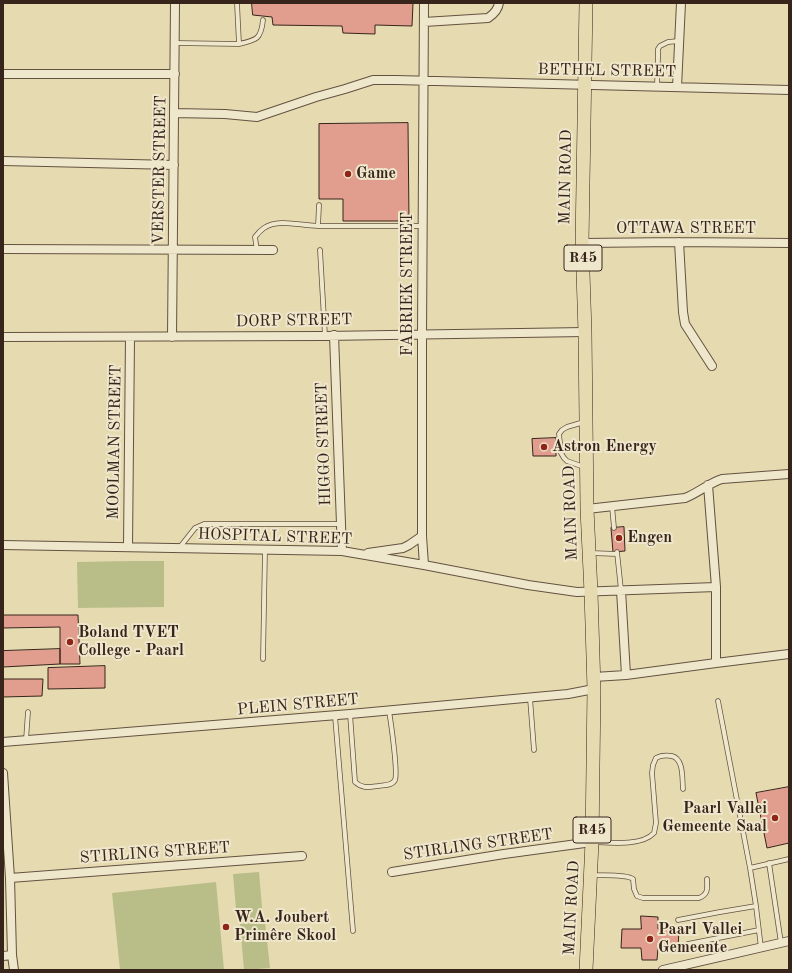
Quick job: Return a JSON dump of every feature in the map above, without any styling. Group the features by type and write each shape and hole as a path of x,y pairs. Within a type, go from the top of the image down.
{"main road":[{"name":"MAIN ROAD","path":"586,5 582,243 587,509 594,683 592,842 586,970"}],"street":[{"name":"VERSTER STREET","path":"172,337 175,3"},
{"name":"FABRIEK STREET","path":"424,3 422,226 422,536 424,565"},
{"path":"424,22 488,18 494,13 498,7 498,3"},
{"path":"677,87 681,3"},
{"path":"3,74 175,74"},
{"name":"BETHEL STREET","path":"174,113 257,116 373,80 789,90"},
{"path":"3,161 174,165"},
{"path":"679,242 683,319 712,366"},
{"name":"OTTAWA STREET","path":"582,243 789,243"},
{"path":"3,249 273,250"},
{"name":"DORP STREET","path":"3,337 334,336 584,332"},
{"name":"HIGGO STREET","path":"334,336 342,551"},
{"name":"MOOLMAN STREET","path":"128,547 130,337"},
{"path":"587,509 685,498 693,495 715,481 729,478 789,474"},
{"path":"708,485 716,587 716,663"},
{"path":"361,554 403,548 422,536"},
{"name":"HOSPITAL STREET","path":"3,545 342,551 528,585 576,592 716,587"},
{"path":"620,590 626,675"},
{"name":"PLEIN STREET","path":"3,742 335,716 568,694 594,683 626,675 789,654"},
{"path":"3,773 14,970"},
{"name":"STIRLING STREET","path":"392,872 592,842"},
{"name":"STIRLING STREET","path":"10,878 302,856"},
{"path":"663,970 785,942"},
{"path":"3,956 12,955"}],"lane":[{"path":"237,3 239,44"},
{"path":"175,43 239,44 248,42 257,38 262,31 263,20"},
{"path":"657,86 658,49 660,46 668,42 679,41"},
{"path":"318,226 319,205"},
{"path":"257,251 255,237 261,230 271,224 283,223 318,226 422,226"},
{"path":"320,250 325,336"},
{"path":"586,421 567,427 562,430 560,434 561,453 564,458 586,468"},
{"path":"612,506 614,528"},
{"path":"180,548 195,528 204,524 341,524"},
{"path":"263,659 265,550"},
{"path":"589,553 617,553 620,590"},
{"path":"530,698 534,750"},
{"path":"718,701 750,868 761,948"},
{"path":"350,714 355,782 360,786 366,787 390,785 395,780 396,770 389,711"},
{"path":"26,740 28,712"},
{"path":"335,716 353,931"},
{"path":"592,842 617,844 635,842 647,839 654,833 656,823 652,773 656,758 667,755 677,758 681,768 683,789"},
{"path":"750,868 789,859"},
{"path":"769,863 785,942"},
{"path":"590,875 621,876 631,878 633,880 634,889 637,896 643,898 687,899 703,897 707,890 707,879"},
{"path":"678,920 756,906"},
{"path":"688,944 759,930"}],"green space":[{"path":"164,561 164,607 78,608 77,562"},
{"path":"259,872 263,919 237,921 233,874"},
{"path":"216,882 224,970 120,970 112,893"},
{"path":"265,922 270,968 244,970 240,924"}],"building":[{"path":"252,3 413,3 412,26 375,25 375,34 343,33 342,26 273,25 272,17 253,15"},
{"path":"408,123 409,221 343,221 343,199 319,199 319,124"},
{"path":"556,438 556,456 533,456 532,439"},
{"path":"624,527 625,551 613,552 611,528"},
{"path":"3,615 78,615 80,664 60,664 60,627 3,628"},
{"path":"60,649 60,664 3,667 3,651"},
{"path":"105,666 105,688 48,689 48,668"},
{"path":"3,679 43,679 42,696 3,697"},
{"name":"Paarl Vallei Gemeente Saal","path":"789,787 789,843 767,848 756,793"},
{"name":"Paarl Vallei Gemeente","path":"641,916 658,917 658,929 679,930 678,948 658,948 657,960 642,960 641,948 621,948 622,929 641,929"}],"place":[{"name":"Game","path":"348,174"},
{"name":"Astron Energy","path":"544,447"},
{"name":"Engen","path":"619,538"},
{"name":"Boland TVET College - Paarl","path":"70,642"},
{"name":"Paarl Vallei Gemeente Saal","path":"775,818"},
{"name":"W.A. Joubert Primêre Skool","path":"226,927"},
{"name":"Paarl Vallei Gemeente","path":"650,939"}]}
